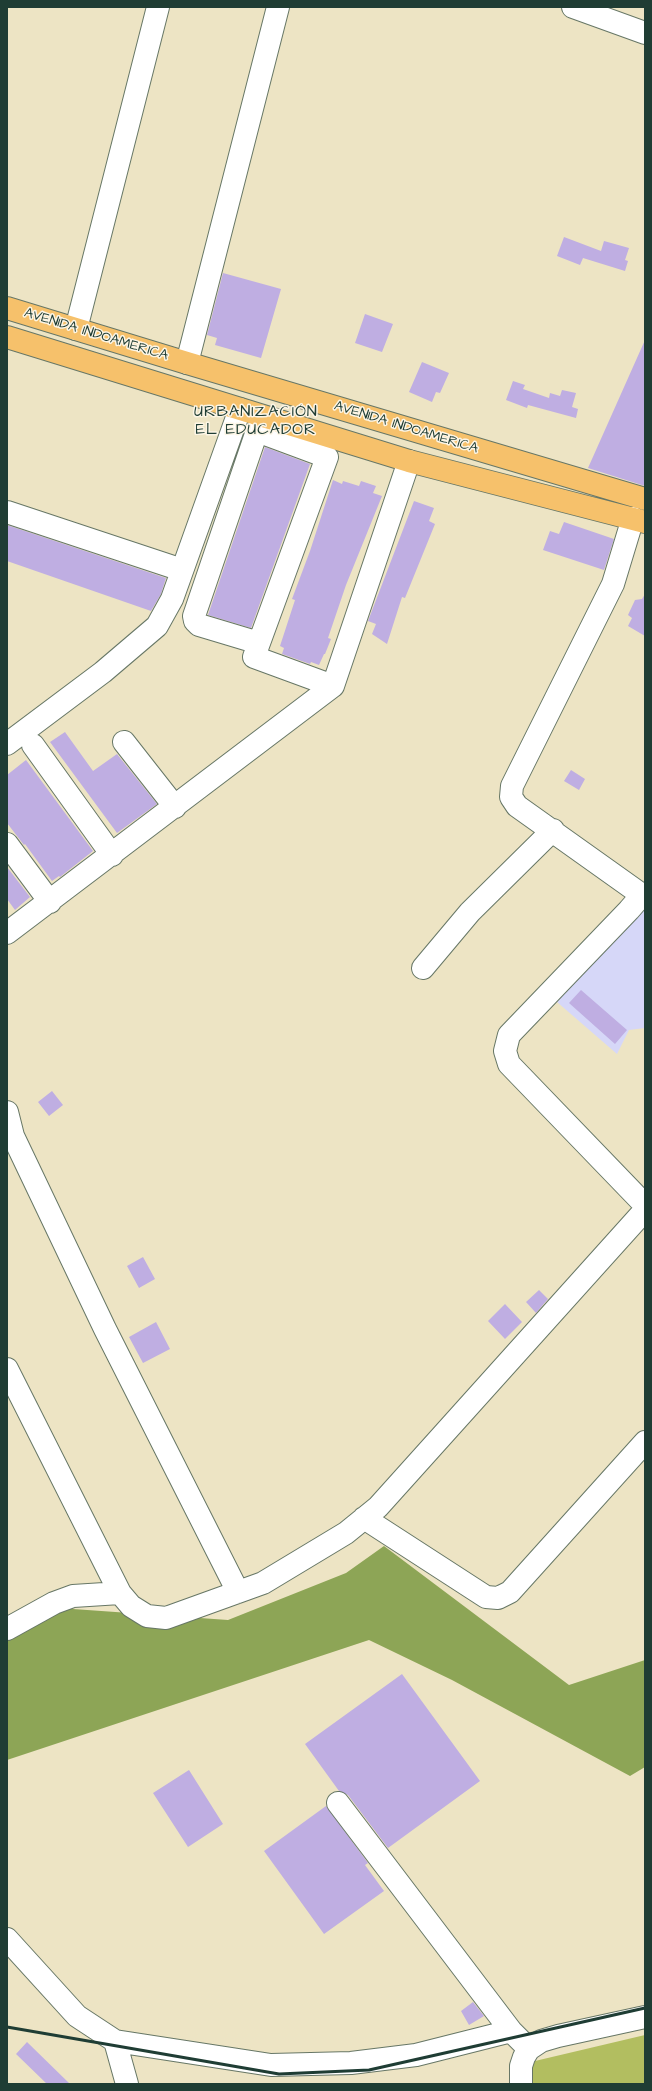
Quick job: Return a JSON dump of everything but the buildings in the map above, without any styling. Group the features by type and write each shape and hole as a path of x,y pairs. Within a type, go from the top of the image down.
{"main road":[{"name":"AVENIDA INDOAMERICA","path":"7,308 645,499"},
{"name":"AVENIDA INDOAMERICA","path":"7,337 410,461 639,520"}],"street":[{"path":"76,329 158,7"},
{"path":"187,363 278,7"},
{"path":"573,7 645,33"},
{"path":"7,744 103,672 151,633 167,609 240,409"},
{"path":"259,643 199,625 195,621 194,616 257,431 327,457 254,657 333,686"},
{"path":"7,933 50,902 333,686 410,461"},
{"path":"7,512 182,570"},
{"path":"639,520 613,584 512,786 511,797 518,806 643,892 629,910 509,1035 505,1051 509,1064 645,1205"},
{"path":"124,742 175,807"},
{"path":"33,745 112,855"},
{"path":"423,968 470,912 553,830"},
{"path":"7,844 50,902"},
{"path":"7,1112 13,1136 105,1329 238,1592"},
{"path":"7,1369 120,1593 131,1606 147,1616 166,1618 263,1583 346,1533 378,1507 645,1210"},
{"path":"364,1518 486,1597 498,1598 510,1592 645,1442"},
{"path":"7,1629 54,1603 73,1596 120,1593"},
{"path":"338,1803 511,2031 529,2049"},
{"path":"7,1939 77,2016 115,2041 271,2066 293,2066 351,2063 416,2055 511,2031"},
{"path":"521,2084 521,2066 529,2049 541,2041 558,2036 645,2018"},
{"path":"115,2041 127,2084"}],"shaded area":[{"path":"645,901 645,1028 629,1030 617,1054 557,1002"}],"green space":[{"path":"384,1546 569,1685 645,1660 645,1767 630,1776 452,1680 369,1640 7,1760 7,1639 59,1608 228,1620 346,1573"},
{"path":"645,2035 645,2084 533,2084 530,2070 535,2061"}],"railway":[{"path":"7,2027 279,2074 369,2070 645,2008"}],"district":[{"name":"URBANIZACIÓN EL EDUCADOR","path":"256,422"}]}
